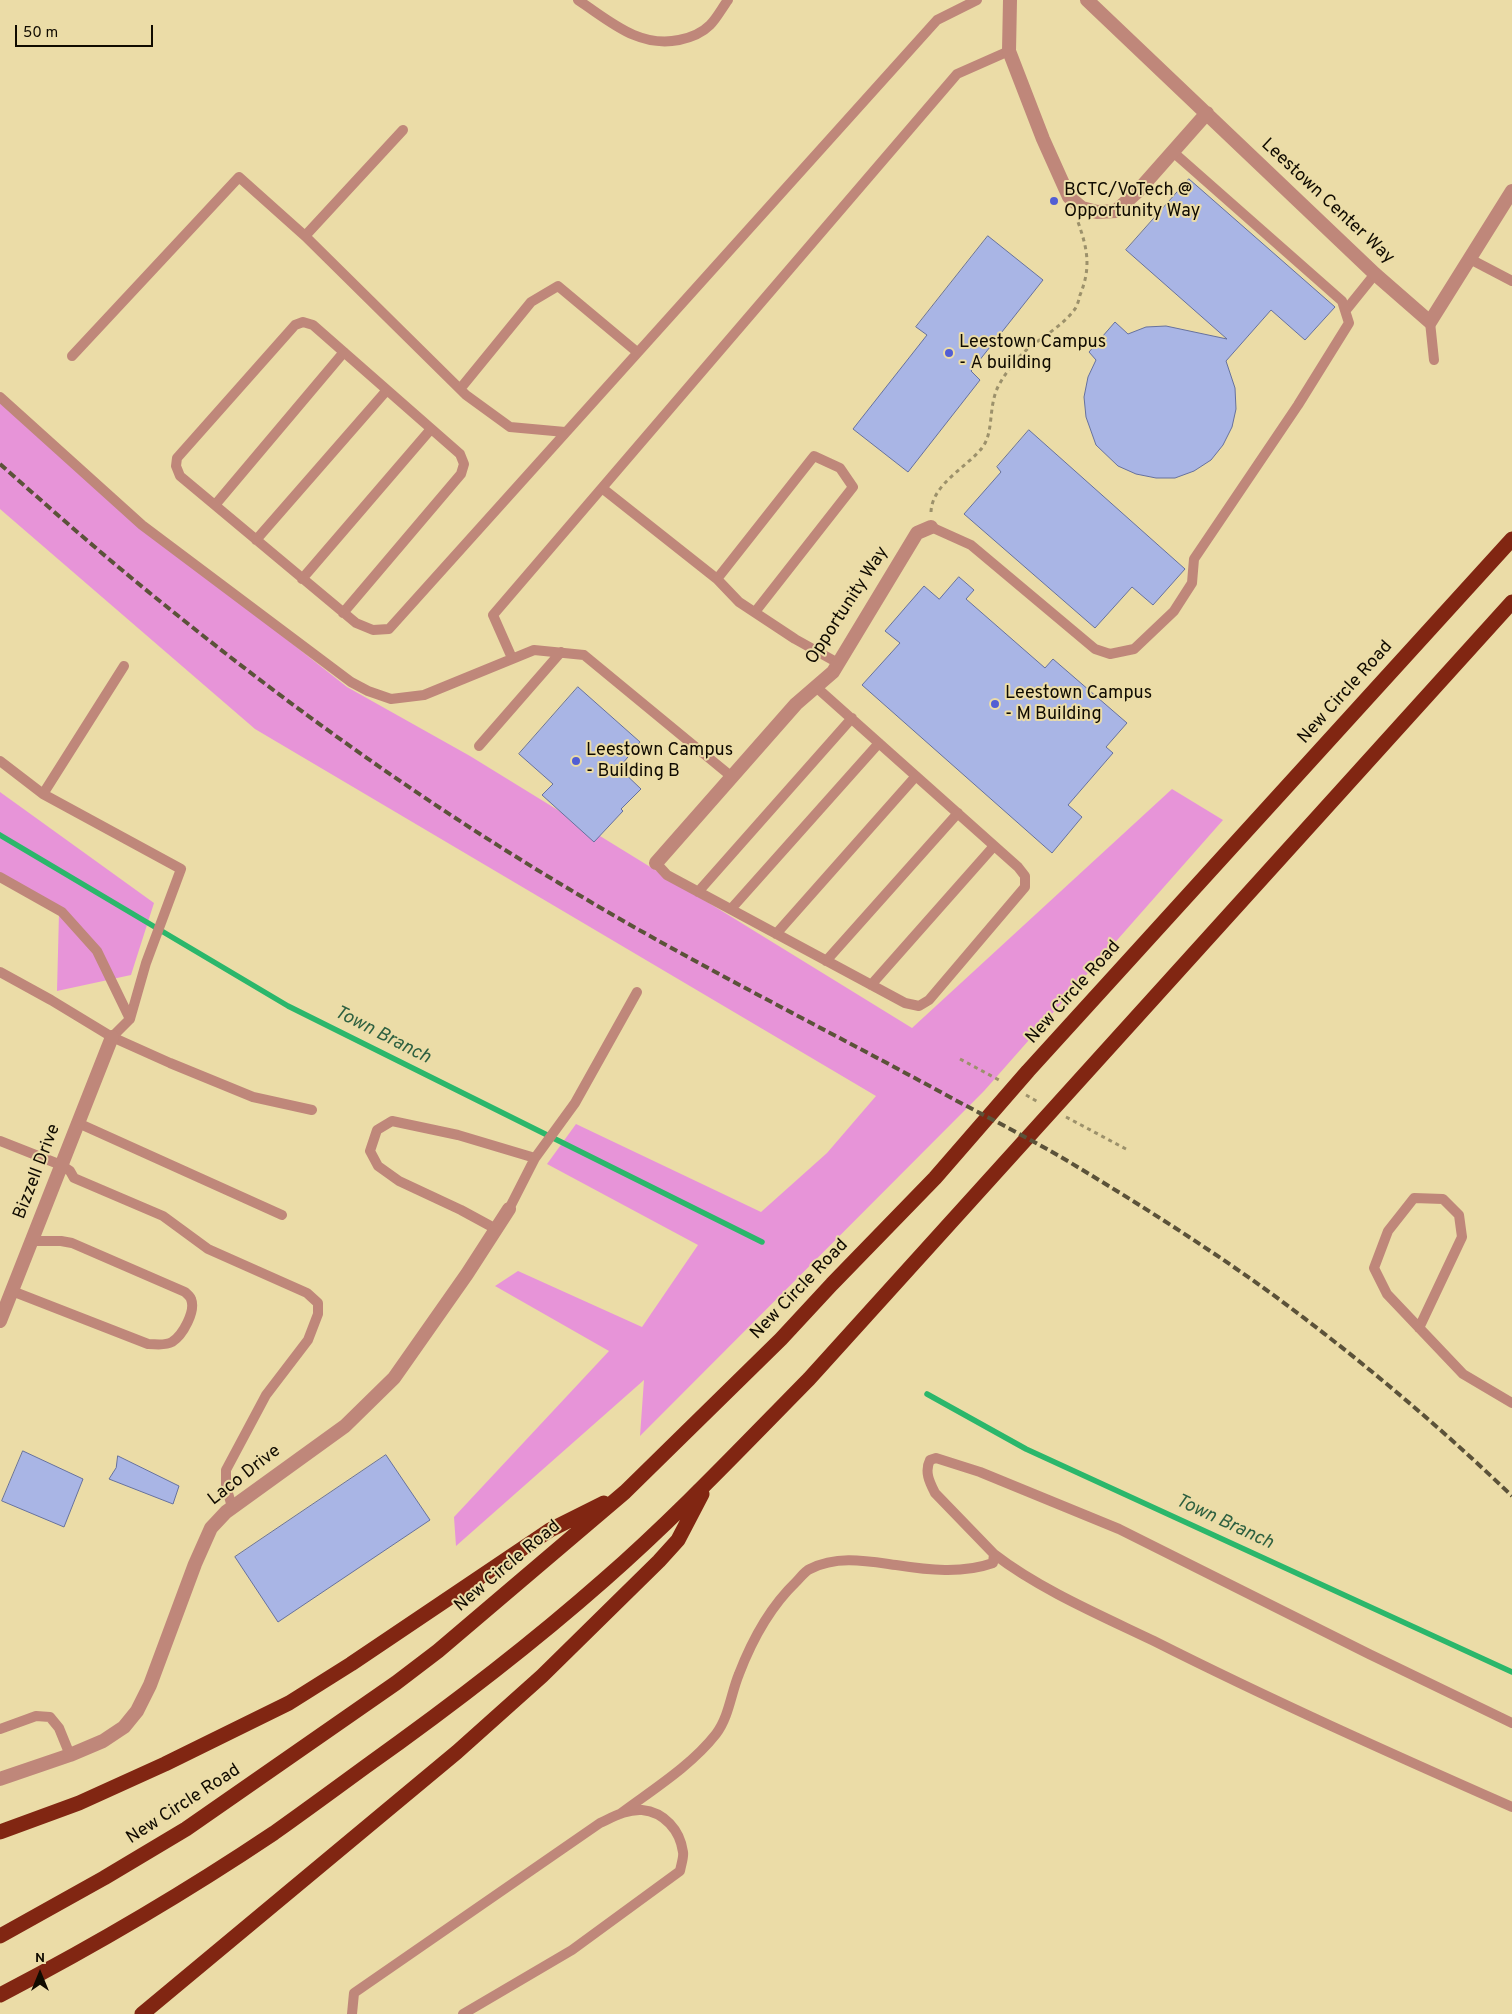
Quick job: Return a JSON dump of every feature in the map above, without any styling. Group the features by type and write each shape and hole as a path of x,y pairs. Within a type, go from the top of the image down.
{"highway":[{"name":"New Circle Road","path":"0,1936 104,1878 186,1829 396,1683 438,1651 625,1492 781,1339 935,1178 1028,1071 1512,539"},
{"path":"0,1995 41,1974 166,1902 274,1833 416,1731 519,1653 606,1579 708,1483 815,1372 1512,602"},
{"path":"142,2014 457,1752 542,1676 678,1540 708,1483"},
{"path":"0,1832 79,1803 165,1764 289,1703 351,1664 550,1530 625,1492"}],"street":[{"path":"1010,0 1009,50 1069,197 1082,208 1097,212 1116,211 1138,191 1207,113"},
{"name":"Leestown Center Way","path":"1087,0 1376,274 1430,322"},
{"path":"1430,322 1510,197"},
{"name":"Opportunity Way","path":"656,863 796,704 833,672 916,533 931,527"},
{"name":"Bizzell Drive","path":"0,1321 112,1037"},
{"name":"Laco Drive","path":"0,1779 103,1741 124,1727 137,1711 150,1685 195,1564 211,1528 232,1507 345,1426 382,1391 394,1378 432,1324 509,1209"}],"lane":[{"path":"578,0 625,32 652,42 669,42 688,38 709,26 728,0"},
{"path":"344,613 461,474 464,464 460,454 313,325 303,322 295,325 177,458 176,466 180,476 256,540 356,623 373,630 389,629 937,20 977,0"},
{"path":"512,658 493,615 957,74 1009,50"},
{"path":"305,236 403,130"},
{"path":"931,527 971,545 1095,649 1110,654 1134,649 1174,611 1192,583 1194,559 1298,405 1349,323 1342,301 1173,152"},
{"path":"72,356 239,177 305,236 460,389 510,427 565,432"},
{"path":"1470,259 1512,281"},
{"path":"1346,310 1376,274"},
{"path":"460,389 531,302 558,286 637,352"},
{"path":"1430,322 1434,360"},
{"path":"215,505 344,352"},
{"path":"256,540 387,390"},
{"path":"0,397 142,525 351,682 368,692 391,699 424,695 534,650 584,654 732,777"},
{"path":"302,578 431,429"},
{"path":"718,579 814,456 840,468 853,487 755,612"},
{"path":"602,488 718,579 739,602 795,639 838,663"},
{"path":"479,746 561,652"},
{"path":"43,794 124,666"},
{"path":"656,863 667,875 905,1003 919,1006 929,1000 1025,887 1025,876 1018,867 816,687"},
{"path":"698,892 852,718"},
{"path":"731,909 879,743"},
{"path":"0,761 43,794 181,869 146,963 130,1019 112,1037"},
{"path":"776,934 916,776"},
{"path":"826,961 958,813"},
{"path":"871,985 994,846"},
{"path":"0,877 62,912 97,951 130,1019"},
{"path":"0,972 112,1037 253,1097 312,1110"},
{"path":"509,1209 535,1158 575,1103 637,992"},
{"path":"496,1229 461,1210 399,1181 378,1166 370,1151 378,1130 392,1121 407,1123 458,1135 535,1158"},
{"path":"78,1123 282,1215"},
{"path":"0,1141 61,1165 70,1171 74,1178 163,1216 208,1249 307,1293 318,1303 318,1314 308,1340 266,1395 226,1470 226,1486 232,1507"},
{"path":"1419,1328 1462,1237 1459,1215 1443,1199 1414,1198 1388,1231 1374,1268 1387,1294 1419,1328 1463,1374 1512,1403"},
{"path":"12,1291 148,1344 172,1342 182,1330 191,1313 191,1298 185,1292 72,1243 61,1240 32,1241"},
{"path":"1512,1724 1119,1529 980,1472 936,1458 930,1460 928,1465 929,1481 935,1493 994,1554 1012,1569 1230,1679 1512,1807"},
{"path":"352,2014 354,1994 600,1823 620,1814 688,1762 716,1734 722,1724 738,1674 759,1630 781,1596 809,1569 837,1561 860,1559 897,1565 954,1570 978,1568 993,1562 994,1554"},
{"path":"0,1729 36,1716 50,1717 59,1728 70,1754"},
{"path":"463,2014 572,1950 680,1871 683,1852 676,1831 662,1816 642,1810 620,1814"}],"path":[{"path":"931,527 932,506 945,482 982,448 989,436 990,413 994,393 1008,369 1075,309 1086,280 1088,258 1083,235 1069,197"}],"shaded area":[{"path":"0,393 142,525 347,687 470,756 912,1028 1172,789 1223,820 984,1091 640,1436 644,1380 456,1546 454,1517 609,1351 495,1286 518,1271 642,1327 698,1245 547,1164 576,1124 761,1212 827,1153 876,1096 255,729 0,509"},
{"path":"0,792 154,903 131,975 57,991 59,913 0,875"}],"building":[{"path":"1189,179 1335,307 1305,340 1271,310 1226,361 1235,388 1236,409 1232,427 1223,445 1211,460 1194,471 1175,478 1156,478 1136,474 1118,466 1096,445 1086,417 1084,397 1088,377 1096,360 1089,352 1115,322 1128,334 1146,327 1166,326 1227,339 1126,250"},
{"name":"Leestown Campus - A building","path":"988,236 1043,280 971,371 980,380 908,472 853,429 927,335 916,327"},
{"path":"1029,430 1185,569 1153,605 1132,587 1095,628 964,514 1001,472 997,467"},
{"name":"Leestown Campus - M Building","path":"959,577 974,590 966,599 1045,668 1053,659 1127,723 1106,747 1113,753 1068,805 1082,817 1052,853 862,685 900,643 885,631 924,586 939,599"},
{"name":"Leestown Campus - Building B","path":"578,687 640,742 619,768 641,789 621,809 623,811 594,842 542,795 553,784 519,754"},
{"path":"23,1451 83,1479 64,1527 2,1501"},
{"path":"386,1455 430,1520 278,1622 235,1557"},
{"path":"118,1456 179,1486 173,1504 109,1479 116,1468"}],"waterway":[{"name":"Town Branch","path":"0,835 288,1006 762,1242"},
{"name":"Town Branch","path":"927,1394 1026,1449 1512,1672"}],"railway":[{"path":"0,464 120,568 210,641 309,717 411,789 516,857 617,917 713,971 1043,1147 1173,1226 1223,1259 1334,1341 1425,1416 1512,1496"}],"place":[{"name":"BCTC/VoTech @ Opportunity Way","path":"1054,201"},
{"name":"Leestown Campus - A building","path":"949,353"},
{"name":"Leestown Campus - M Building","path":"995,704"},
{"name":"Leestown Campus - Building B","path":"576,761"}]}
